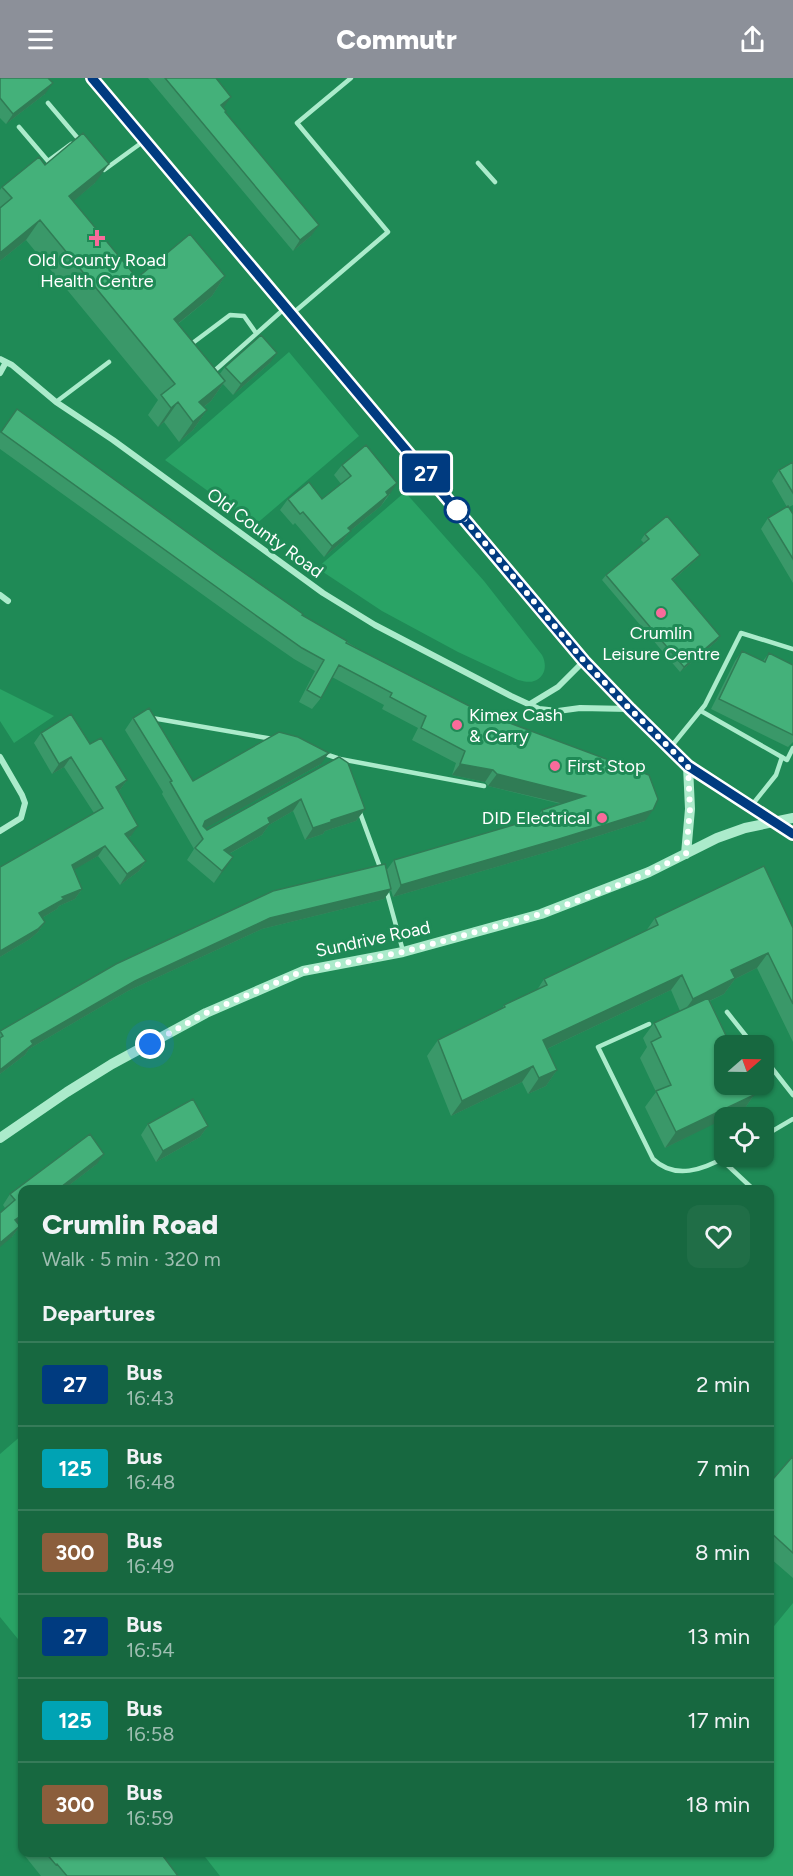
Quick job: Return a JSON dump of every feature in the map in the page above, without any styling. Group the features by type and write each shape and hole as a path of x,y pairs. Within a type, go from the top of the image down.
{"main road":[{"path":"92,78 584,661 688,766 793,834"}],"street":[{"path":"0,373 3,361"},
{"name":"Old County Road","path":"3,361 56,402 113,440 323,593 386,630 540,709 558,711 580,708 630,709"},
{"path":"0,595 8,601"},
{"path":"530,704 558,687 584,661"},
{"path":"0,756 25,803 21,818 0,831"},
{"path":"686,854 690,809 688,766"},
{"name":"Sundrive Road","path":"0,1138 112,1064 206,1013 303,971 403,952 541,914 619,884 717,838 745,828 793,818"}],"lane":[{"path":"206,379 256,333 289,311 388,232 297,123 351,78"},
{"path":"48,103 84,146"},
{"path":"19,127 48,161 78,138"},
{"path":"98,162 104,170 144,141"},
{"path":"478,163 495,182"},
{"path":"187,348 230,315 244,316 256,333"},
{"path":"56,402 110,362"},
{"path":"670,748 701,711 741,633 793,649"},
{"path":"701,711 782,757 787,759 793,748"},
{"path":"146,717 283,742"},
{"path":"318,752 340,759 484,786"},
{"path":"751,807 776,776 782,757"},
{"path":"330,765 340,759"},
{"path":"340,759 344,770"},
{"path":"356,803 380,868 403,952"},
{"path":"727,1012 745,1035"},
{"path":"650,1024 598,1047 652,1159 662,1168 687,1172 714,1163"},
{"path":"774,1071 793,1095"},
{"path":"774,1130 793,1119"},
{"path":"729,1167 749,1185"}],"green space":[{"path":"289,352 359,436 255,525 165,460"},
{"path":"405,492 484,581 542,655 545,662 541,677 530,682 518,680 458,652 382,611 317,568"},
{"path":"0,689 54,716 14,743 0,721"},
{"path":"18,1438 18,1639 0,1617 0,1454"},
{"path":"793,1603 793,1876 220,1876 205,1857 774,1857 774,1626"}],"building":[{"path":"0,78 48,78 53,83 13,114 0,98"},
{"path":"165,78 216,78 231,97 221,105 225,112 319,225 300,240"},
{"path":"83,133 109,164 69,196 137,278 190,234 225,276 174,319 225,381 199,402 207,410 193,422 178,402 171,408 161,395 175,384 40,220 0,253 0,208 12,198 2,187 39,157 45,165"},
{"path":"261,335 277,353 241,384 225,367"},
{"path":"17,409 302,615 347,641 346,643 483,713 649,775 658,799 653,810 401,885 394,860 544,816 542,810 585,796 497,774 493,770 460,764 465,751 421,728 426,716 390,697 392,693 339,665 321,698 307,690 324,660 302,648 1,432"},
{"path":"366,445 397,483 386,492 388,495 348,528 351,531 332,546 303,512 300,514 288,499 309,482 322,499 351,476 342,465"},
{"path":"793,462 793,493 779,470"},
{"path":"788,506 793,514 793,559 768,518"},
{"name":"Crumlin Leisure Centre","path":"667,516 700,555 672,579 720,636 684,667 606,575 649,539 645,534"},
{"path":"742,651 765,662 769,653 793,665 793,735 719,699"},
{"path":"149,708 193,781 279,732 298,737 329,753 205,821 203,826 207,830 339,757 348,763 365,809 313,828 301,799 268,818 270,823 224,850 233,857 222,871 195,848 203,839 170,782 172,781 133,718"},
{"path":"71,714 90,744 101,738 127,780 116,787 138,826 125,834 146,861 127,874 105,846 72,865 82,889 62,897 64,899 39,913 45,922 38,929 0,951 0,867 103,808 71,757 59,764 41,733"},
{"path":"385,864 391,889 270,918 135,981 31,1041 33,1044 0,1070 0,1038 3,1036 0,1031 116,964 273,891"},
{"path":"764,866 793,928 793,1004 768,953 731,970 735,978 693,999 682,975 543,1040 557,1070 539,1078 533,1066 462,1101 438,1040 547,985 544,979 658,925 655,918"},
{"path":"708,998 726,1035 714,1035 714,1095 754,1095 729,1107 714,1107 714,1114 676,1132 656,1091 671,1085 651,1042 661,1037 654,1023"},
{"path":"193,1099 208,1126 163,1151 148,1124"},
{"path":"90,1134 104,1154 64,1185 22,1185"},
{"path":"18,1188 18,1218 15,1220 18,1228 0,1243 0,1213 15,1200 10,1194"},
{"path":"793,1456 793,1553 774,1536 774,1478"},
{"path":"49,1857 164,1857 178,1876 67,1876"}],"bus line":[{"name":"27","path":"92,78 584,661 688,766 793,834"}],"place":[{"name":"Old County Road Health Centre","path":"97,238"},
{"name":"Crumlin Leisure Centre","path":"661,613"},
{"name":"Kimex Cash & Carry","path":"457,725"},
{"name":"First Stop","path":"555,766"},
{"name":"DID Electrical","path":"602,818"}],"route":[{"path":"150,1044 206,1013 303,971 403,952 541,914 609,889 686,854 690,809 688,766 584,661 452,504 457,510"}]}
